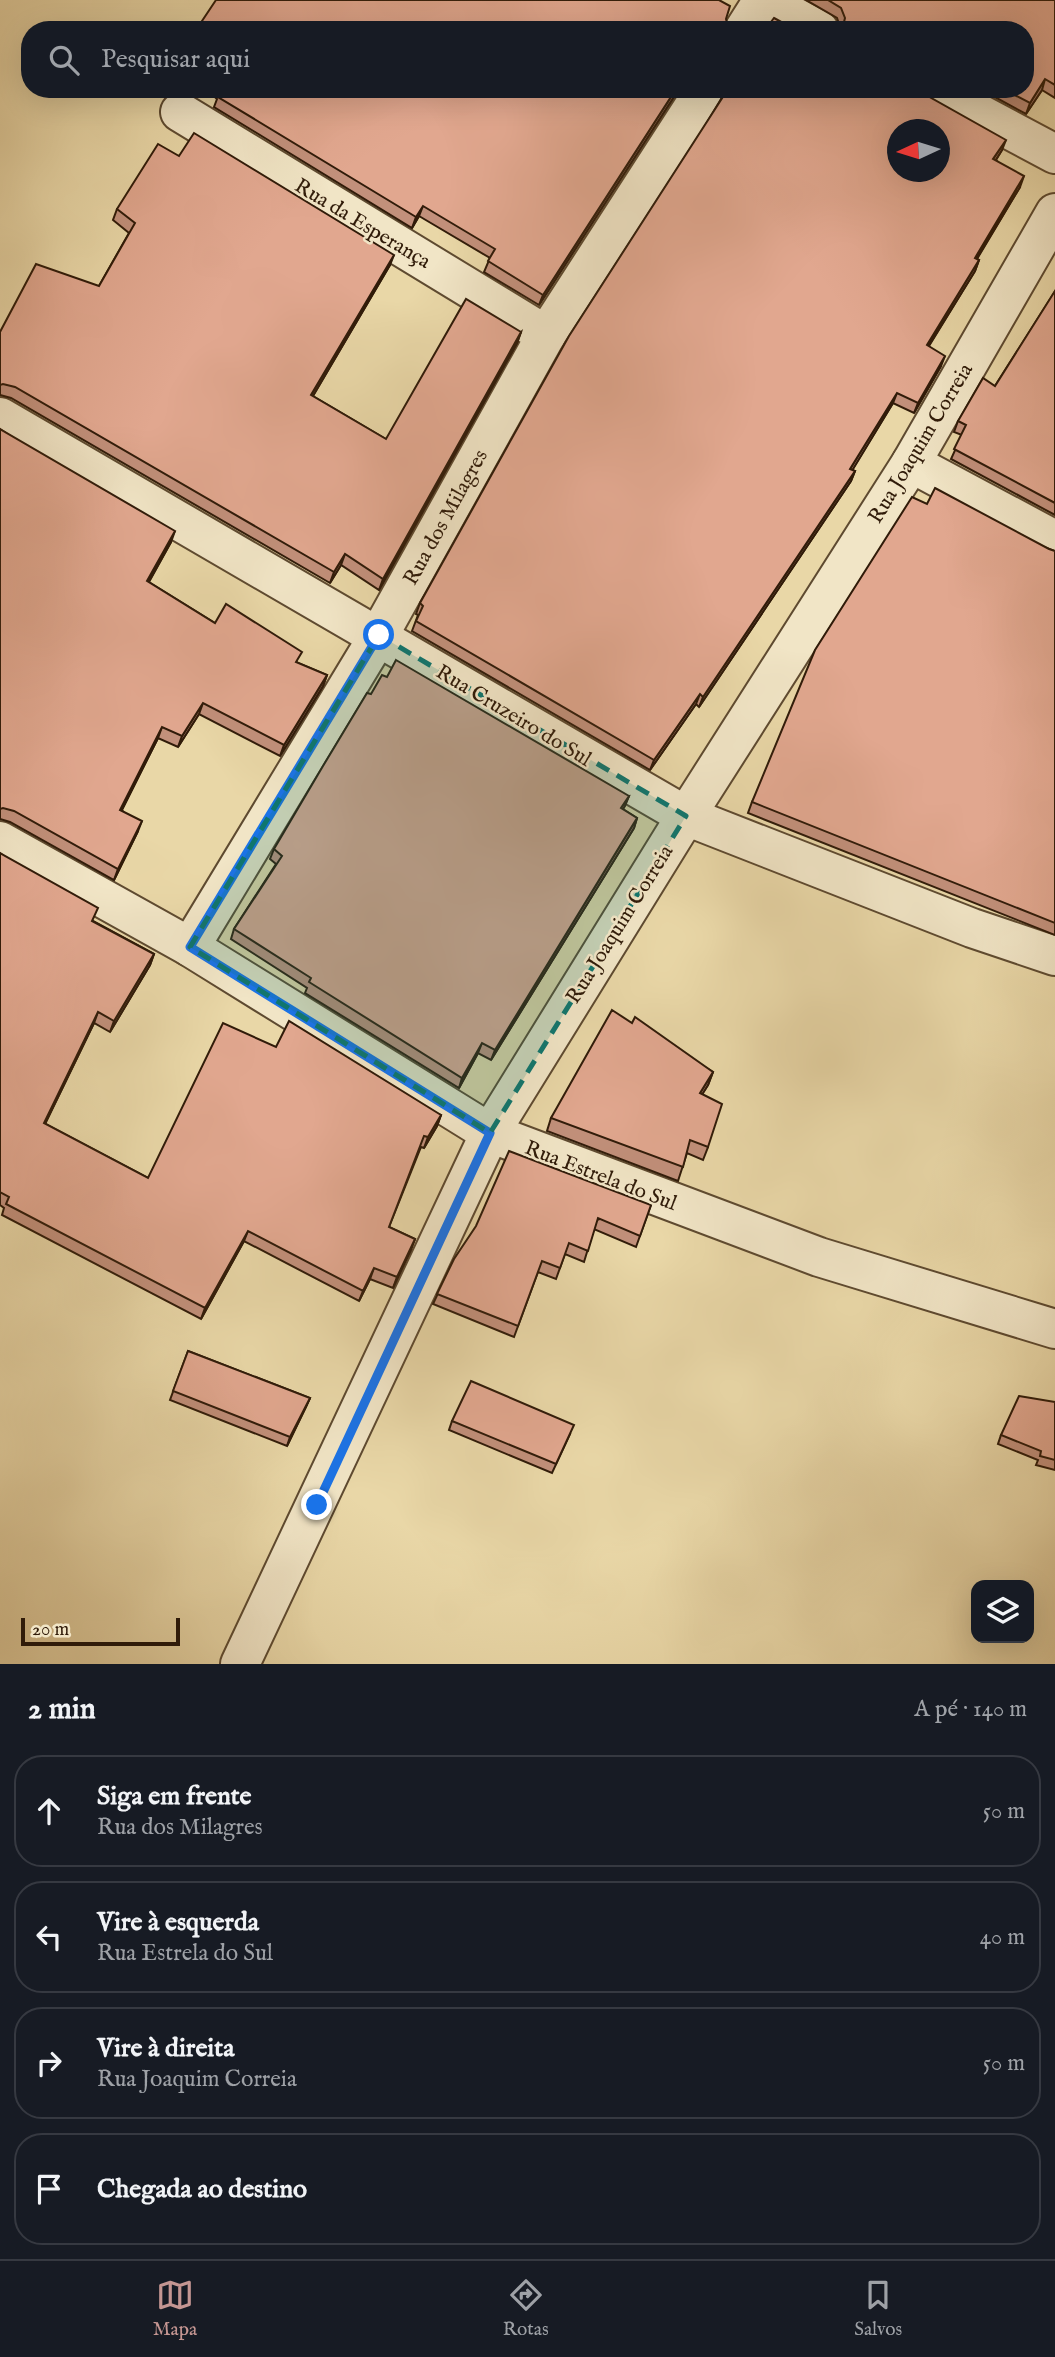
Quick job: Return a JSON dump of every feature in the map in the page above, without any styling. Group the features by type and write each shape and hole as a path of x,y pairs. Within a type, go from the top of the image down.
{"street":[{"path":"750,21 763,0 802,21"},
{"name":"Rua dos Milagres","path":"190,947 379,635 546,335 699,98"},
{"path":"950,98 1055,153"},
{"name":"Rua da Esperança","path":"180,112 546,335"},
{"name":"Rua Joaquim Correia","path":"240,1664 490,1133 686,816 911,463 1055,213"},
{"name":"Rua Cruzeiro do Sul","path":"0,417 379,635 686,816 972,928 1055,956"},
{"path":"911,463 1055,540"},
{"name":"Rua Estrela do Sul","path":"0,841 190,947 490,1133 819,1257 1055,1329"}],"highlighted area":[{"path":"379,635 686,816 490,1133 190,947"}],"building":[{"path":"216,0 719,0 730,6 727,21 202,21"},
{"path":"828,0 1055,0 1055,85 1045,79 1034,97 1034,21 844,21 841,8"},
{"path":"220,98 670,98 543,295 488,261 495,249 423,206 416,217"},
{"path":"722,98 931,98 1006,140 993,159 1024,176 975,258 979,260 927,345 945,356 918,403 897,393 850,469 855,471 703,697 700,694 654,760 416,621 423,606 420,603 569,336"},
{"path":"1020,98 1033,98 1030,103"},
{"path":"194,133 394,255 311,395 386,439 466,299 521,332 383,579 345,554 334,572 15,387 0,385 0,332 36,264 99,286 135,223 117,209 158,144 179,156"},
{"path":"1055,291 1055,503 954,449 966,425 958,421 983,378 995,386"},
{"path":"0,429 175,531 147,581 215,623 226,604 302,652 296,662 327,675 284,745 203,703 182,736 162,727 120,810 142,821 118,869 14,811 0,809"},
{"path":"935,488 1055,551 1055,923 752,802 815,650 912,497 927,504"},
{"path":"396,660 629,796 621,808 637,818 495,1050 482,1043 462,1078 309,982 311,978 234,929 282,856 274,849 323,766 367,693 371,694 382,675 387,677"},
{"path":"0,853 98,908 92,921 154,954 114,1021 98,1012 44,1123 148,1178 223,1023 276,1047 289,1021 441,1115 428,1137 424,1136 389,1227 415,1239 397,1277 374,1268 363,1291 248,1231 205,1308 6,1204 9,1197 0,1192"},
{"path":"612,1010 632,1023 635,1017 713,1072 700,1093 722,1104 708,1147 690,1140 683,1167 551,1118"},
{"path":"509,1151 651,1205 640,1236 598,1218 588,1251 569,1243 560,1268 542,1261 518,1326 437,1294 454,1259 476,1226"},
{"path":"188,1351 310,1398 290,1437 173,1391"},
{"path":"471,1381 574,1425 556,1464 452,1421"},
{"path":"1019,1396 1055,1402 1055,1460 1040,1456 1041,1451 1001,1435"}],"route":[{"path":"317,1505 490,1133 190,947 379,635"}]}
